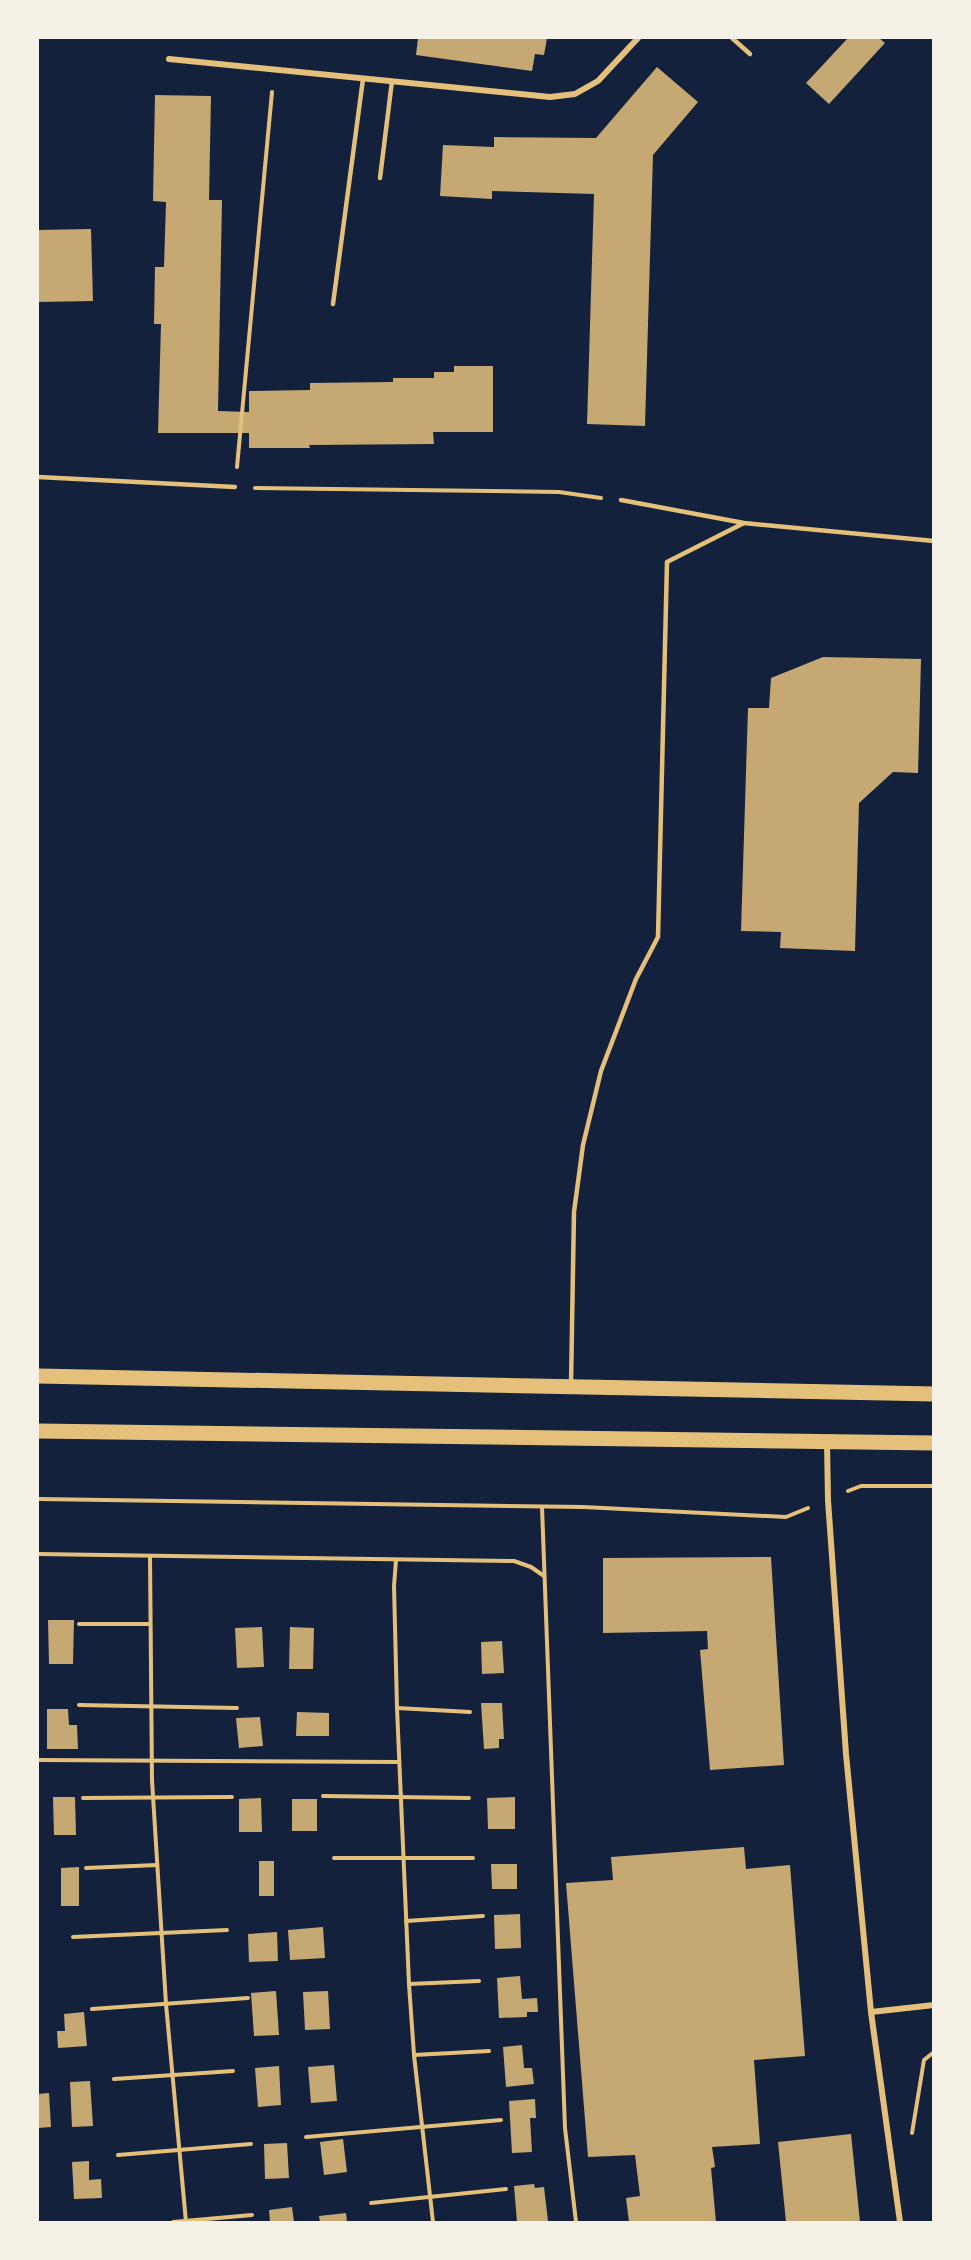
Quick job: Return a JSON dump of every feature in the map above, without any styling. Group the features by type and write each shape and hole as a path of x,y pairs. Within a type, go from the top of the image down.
{"main road":[{"path":"38,1376 933,1394"},
{"path":"38,1431 933,1443"}],"street":[{"path":"169,59 550,97 575,94 598,81 638,38"},
{"path":"827,1441 828,1500 846,1754 871,2012 900,2223"},
{"path":"871,2012 933,2005"}],"lane":[{"path":"732,38 750,54"},
{"path":"333,304 363,79"},
{"path":"380,178 392,81"},
{"path":"38,477 235,487"},
{"path":"621,500 744,523 933,541"},
{"path":"571,1388 574,1212 583,1145 601,1071 636,979 658,937 667,562 744,523"}],"path":[{"path":"274,70 235,487 559,492 621,500"},
{"path":"38,1499 542,1507 786,1517 861,1486 933,1486"},
{"path":"542,1507 565,2128 576,2223"},
{"path":"38,1554 514,1561 531,1567 544,1576"},
{"path":"150,1556 152,1760 157,1865 166,2004 186,2222"},
{"path":"396,1560 394,1586 397,1708 409,1984 414,2055 433,2223"},
{"path":"79,1624 150,1624"},
{"path":"79,1705 237,1708"},
{"path":"397,1708 470,1712"},
{"path":"38,1760 399,1762"},
{"path":"323,1796 469,1798"},
{"path":"83,1798 232,1797"},
{"path":"334,1858 473,1858"},
{"path":"86,1868 157,1865"},
{"path":"406,1921 483,1916"},
{"path":"73,1937 227,1930"},
{"path":"409,1984 479,1981"},
{"path":"92,2009 248,1998"},
{"path":"414,2055 489,2051"},
{"path":"911,2139 924,2060 933,2052"},
{"path":"114,2079 233,2071"},
{"path":"306,2137 501,2120"},
{"path":"118,2155 251,2144"},
{"path":"371,2203 506,2189"},
{"path":"172,2223 252,2215"}],"building":[{"path":"418,38 547,38 544,55 535,54 532,71 416,55"},
{"path":"848,38 879,38 885,43 829,104 806,83"},
{"path":"657,67 698,102 653,155 645,426 587,424 594,194 492,191 492,199 440,196 443,145 494,147 494,137 596,138"},
{"path":"155,95 211,96 209,200 222,200 218,411 249,412 249,391 310,390 310,383 393,382 393,378 434,378 434,372 454,372 454,366 493,366 493,432 433,432 434,444 309,445 310,448 249,448 249,433 158,433 161,324 154,324 155,267 164,267 166,202 153,201"},
{"path":"91,229 93,301 38,302 38,230"},
{"path":"823,657 921,659 918,773 893,772 859,803 855,951 780,948 781,932 741,931 748,708 769,708 771,678"},
{"path":"771,1557 784,1765 710,1770 700,1650 708,1649 707,1631 603,1633 603,1558"},
{"path":"48,1620 74,1620 73,1664 49,1664"},
{"path":"262,1627 264,1667 237,1668 235,1628"},
{"path":"290,1627 314,1628 313,1669 289,1669"},
{"path":"502,1641 504,1673 482,1674 481,1642"},
{"path":"481,1703 502,1703 504,1739 499,1739 499,1748 484,1749"},
{"path":"47,1709 68,1709 69,1725 77,1725 78,1749 47,1749"},
{"path":"297,1712 329,1713 329,1736 296,1736"},
{"path":"260,1717 263,1746 239,1748 236,1718"},
{"path":"53,1797 75,1797 76,1835 54,1835"},
{"path":"515,1797 515,1829 488,1829 487,1798"},
{"path":"261,1798 262,1832 239,1832 239,1799"},
{"path":"292,1799 317,1799 317,1831 292,1831"},
{"path":"744,1847 746,1869 790,1865 805,2056 754,2060 760,2144 712,2147 715,2167 711,2168 716,2222 629,2222 626,2198 640,2196 635,2155 588,2157 566,1883 613,1880 611,1857"},
{"path":"259,1861 274,1861 274,1896 259,1896"},
{"path":"491,1864 517,1864 517,1889 492,1889"},
{"path":"79,1867 79,1906 61,1906 61,1868"},
{"path":"520,1914 521,1948 495,1949 494,1915"},
{"path":"323,1927 325,1958 290,1960 288,1930"},
{"path":"277,1932 278,1961 249,1962 248,1934"},
{"path":"520,1976 522,1999 537,1998 538,2012 527,2012 527,2017 499,2018 497,1978"},
{"path":"276,1991 279,2035 254,2036 251,1993"},
{"path":"328,1991 330,2029 305,2030 303,1992"},
{"path":"84,2012 87,2046 58,2048 57,2031 65,2031 64,2014"},
{"path":"522,2045 524,2068 532,2068 534,2084 506,2087 503,2047"},
{"path":"334,2065 337,2101 311,2103 308,2067"},
{"path":"279,2066 281,2105 258,2107 255,2068"},
{"path":"90,2081 93,2126 72,2127 70,2082"},
{"path":"49,2093 51,2127 38,2128 38,2094"},
{"path":"535,2099 536,2118 530,2118 532,2152 512,2153 509,2101"},
{"path":"851,2134 860,2222 786,2222 778,2142"},
{"path":"343,2139 347,2172 324,2175 320,2142"},
{"path":"287,2143 289,2178 265,2179 264,2144"},
{"path":"89,2161 89,2180 101,2179 102,2198 74,2199 72,2162"},
{"path":"534,2184 535,2188 544,2187 548,2221 517,2222 514,2186"},
{"path":"292,2207 294,2222 270,2222 269,2210"},
{"path":"346,2213 347,2222 320,2222 319,2216"}]}
